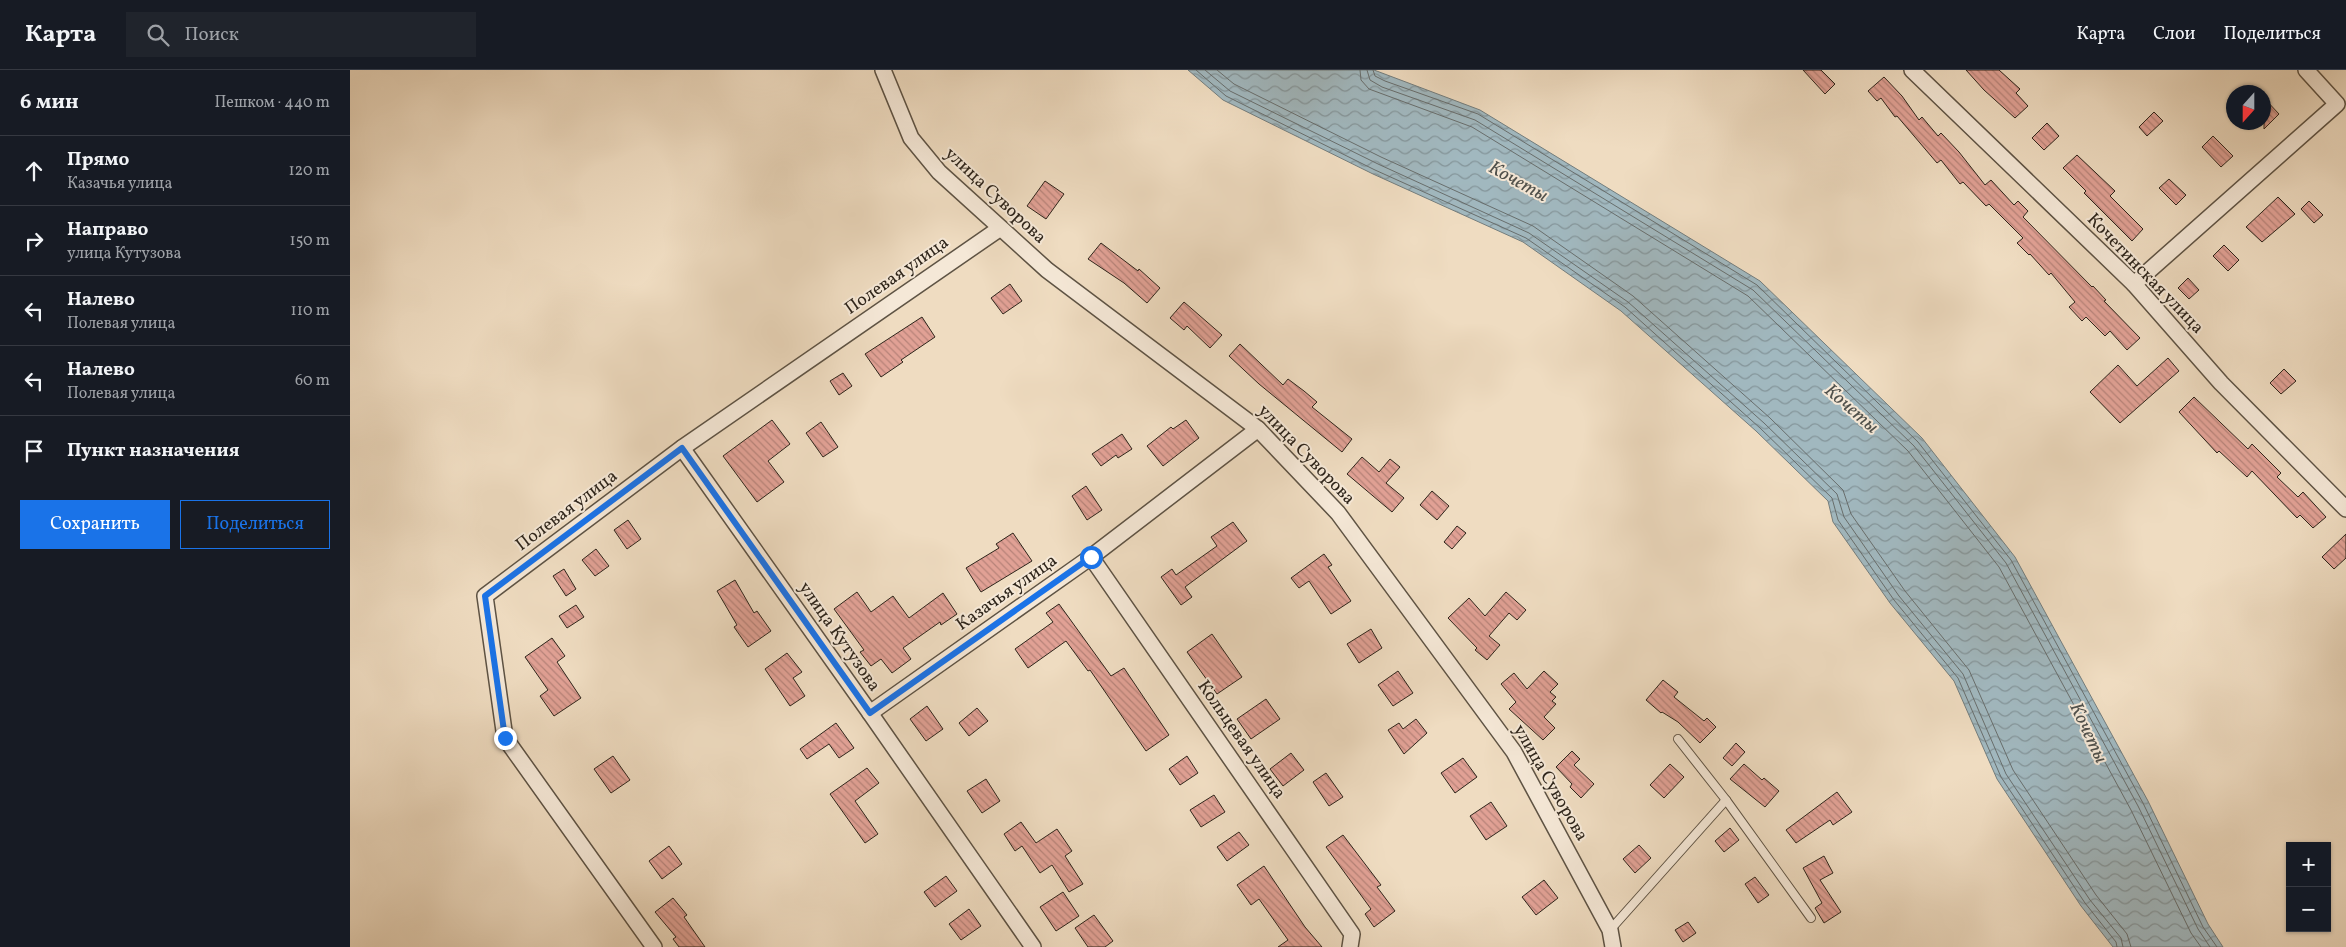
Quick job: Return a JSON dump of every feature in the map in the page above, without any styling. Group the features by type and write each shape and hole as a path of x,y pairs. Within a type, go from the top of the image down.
{"street":[{"name":"улица Суворова","path":"883,70 911,138 939,172 999,229 1047,270 1258,429 1338,513 1514,752 1610,930 1613,947"},
{"name":"Кочетинская улица","path":"1912,70 2134,284 2222,383 2346,509"},
{"path":"2134,284 2338,104 2306,70"},
{"name":"Полевая улица","path":"654,947 505,738 485,596 682,448 999,229"},
{"name":"Казачья улица","path":"870,713 1091,557 1258,429"},
{"name":"улица Кутузова","path":"682,448 1033,947"},
{"name":"Кольцевая улица","path":"1091,557 1352,934 1350,947"}],"lane":[{"path":"1678,739 1726,800 1811,918"},
{"path":"1610,930 1726,800"}],"water":[{"name":"Кочеты","path":"1188,70 1374,70 1480,110 1760,281 1922,438 2015,557 2148,801 2208,924 2223,947 2113,947 2081,906 1997,779 1954,681 1890,603 1833,522 1828,501 1756,431 1621,311 1523,242 1373,174 1223,100"}],"building":[{"path":"1803,70 1821,70 1835,84 1825,94"},
{"path":"1966,70 1999,70 2020,89 2016,93 2028,106 2015,118 1984,90"},
{"path":"1884,77 1902,96 1919,120 1922,117 1938,136 1941,133 1985,185 1991,180 2014,205 2018,201 2028,211 2023,217 2093,286 2106,300 2104,301 2140,338 2127,350 2110,331 2105,336 2086,317 2082,321 2069,307 2075,302 2051,273 2049,275 2017,243 2023,238 1989,204 1986,206 1963,182 1960,184 1941,160 1937,163 1897,116 1895,117 1881,98 1877,101 1868,91"},
{"path":"2271,105 2279,114 2271,122"},
{"path":"2154,112 2163,121 2147,136 2139,127"},
{"path":"2047,123 2059,136 2044,150 2032,138"},
{"path":"2213,136 2233,156 2221,167 2202,147"},
{"path":"2077,155 2115,191 2110,196 2143,229 2132,241 2084,193 2086,191 2063,168"},
{"path":"2169,179 2186,195 2176,205 2159,188"},
{"path":"1045,181 1064,194 1046,219 1027,206"},
{"path":"2278,197 2295,214 2262,242 2246,227"},
{"path":"2309,201 2323,215 2314,223 2301,209"},
{"path":"1101,243 1138,271 1139,269 1160,288 1147,303 1124,283 1088,259"},
{"path":"2224,245 2239,260 2228,271 2213,256"},
{"path":"2188,278 2199,290 2189,299 2178,288"},
{"path":"1010,284 1022,301 1003,314 991,298"},
{"path":"1184,302 1222,335 1210,348 1187,326 1184,330 1170,318"},
{"path":"922,317 935,337 901,360 903,362 881,377 865,354"},
{"path":"1240,344 1283,385 1288,379 1317,402 1312,407 1352,439 1342,452 1259,384 1229,356"},
{"path":"2168,358 2179,371 2120,423 2090,392 2118,365 2137,386"},
{"path":"2284,369 2296,381 2281,394 2270,383"},
{"path":"843,373 852,386 839,395 830,381"},
{"path":"2194,397 2248,449 2252,444 2281,473 2277,477 2298,497 2303,492 2326,517 2313,528 2300,515 2297,518 2252,471 2247,477 2219,451 2217,453 2179,412"},
{"path":"772,420 790,444 768,461 784,482 757,502 723,456"},
{"path":"1186,420 1199,438 1163,466 1147,446 1171,427 1173,429"},
{"path":"821,422 838,447 823,457 806,433"},
{"path":"1122,434 1132,449 1118,458 1116,455 1101,466 1092,454"},
{"path":"1362,457 1379,472 1390,459 1400,467 1386,483 1404,498 1392,512 1347,474"},
{"path":"1086,486 1102,510 1087,520 1072,496"},
{"path":"1432,491 1449,506 1437,520 1420,505"},
{"path":"628,520 641,539 627,549 614,530"},
{"path":"1233,522 1247,541 1185,587 1192,597 1181,605 1161,577 1172,569 1176,575 1217,546 1211,537"},
{"path":"1457,526 1466,533 1452,549 1444,542"},
{"path":"1013,533 1032,561 981,592 966,568 999,548 996,544"},
{"path":"2346,534 2346,558 2334,569 2322,557"},
{"path":"596,549 609,566 595,576 582,560"},
{"path":"1324,554 1332,565 1328,567 1351,601 1331,614 1309,581 1299,588 1291,578"},
{"path":"564,569 576,589 566,596 553,576"},
{"path":"735,580 754,613 757,611 771,631 748,647 734,627 737,625 717,591"},
{"path":"857,592 871,612 893,596 909,618 943,593 957,614 941,625 940,622 903,648 911,659 892,673 881,659 871,666 860,652 864,650 834,609"},
{"path":"1506,592 1526,610 1517,620 1509,613 1489,636 1500,645 1487,660 1475,650 1477,648 1448,618 1469,598 1485,616"},
{"path":"1059,604 1111,676 1124,668 1169,735 1146,751 1090,670 1088,671 1066,641 1028,668 1015,649 1053,622 1046,613"},
{"path":"576,605 584,617 567,628 559,616"},
{"path":"1371,629 1382,648 1359,663 1347,644"},
{"path":"1212,634 1242,677 1217,694 1187,652"},
{"path":"552,638 565,656 557,662 581,698 554,716 540,696 548,690 525,657"},
{"path":"787,653 802,672 793,678 805,696 790,706 765,669"},
{"path":"1398,671 1413,693 1393,706 1378,685"},
{"path":"1544,671 1558,684 1550,692 1556,697 1552,701 1556,704 1544,717 1555,728 1543,740 1509,709 1516,702 1501,684 1514,673 1527,689"},
{"path":"1663,680 1678,692 1674,697 1704,721 1707,718 1716,727 1700,743 1678,722 1661,713 1646,700"},
{"path":"1266,699 1280,719 1251,739 1237,719"},
{"path":"927,706 943,729 926,741 910,719"},
{"path":"977,708 988,721 969,736 959,723"},
{"path":"1416,719 1427,733 1404,754 1388,730 1399,723 1403,729"},
{"path":"836,723 854,748 839,758 829,744 807,759 800,749"},
{"path":"1736,743 1745,752 1732,766 1723,758"},
{"path":"1572,751 1580,759 1574,765 1594,784 1581,798 1570,787 1572,784 1556,767"},
{"path":"1291,753 1304,770 1283,786 1270,769"},
{"path":"613,756 630,780 611,793 594,769"},
{"path":"1187,756 1198,773 1180,785 1169,769"},
{"path":"1463,758 1477,777 1455,793 1441,773"},
{"path":"1670,764 1684,777 1664,798 1650,785"},
{"path":"1744,764 1762,780 1764,778 1779,791 1765,807 1730,779"},
{"path":"867,768 879,783 855,801 878,834 865,843 830,794"},
{"path":"1326,773 1343,797 1329,806 1313,782"},
{"path":"986,779 1000,801 982,813 967,791"},
{"path":"1837,792 1852,812 1833,825 1830,820 1796,843 1786,830"},
{"path":"1214,795 1225,812 1201,827 1190,810"},
{"path":"1491,802 1507,826 1486,840 1470,816"},
{"path":"1021,822 1036,843 1057,829 1072,851 1065,856 1083,884 1069,892 1052,865 1040,873 1022,846 1015,851 1004,834"},
{"path":"1730,828 1739,840 1724,852 1715,841"},
{"path":"1239,832 1249,845 1227,861 1217,847"},
{"path":"1343,835 1381,885 1377,887 1395,911 1374,927 1365,914 1371,909 1326,847"},
{"path":"1639,845 1651,858 1635,873 1623,859"},
{"path":"669,846 682,864 662,879 649,861"},
{"path":"1824,856 1833,873 1820,880 1841,912 1824,923 1815,908 1822,903 1803,868"},
{"path":"1264,866 1305,927 1322,947 1278,947 1288,940 1259,899 1251,905 1237,885"},
{"path":"946,876 957,891 935,907 924,892"},
{"path":"1755,877 1769,895 1758,903 1745,884"},
{"path":"1544,880 1558,898 1536,915 1522,897"},
{"path":"1063,892 1079,916 1056,931 1040,907"},
{"path":"673,898 687,915 684,917 705,947 679,947 673,939 676,937 655,912"},
{"path":"969,909 981,926 961,940 949,924"},
{"path":"1094,915 1113,941 1105,947 1088,947 1075,928"},
{"path":"1688,922 1696,933 1683,942 1675,930"}],"route":[{"path":"505,738 485,596 682,448 870,713 1091,557"}]}
